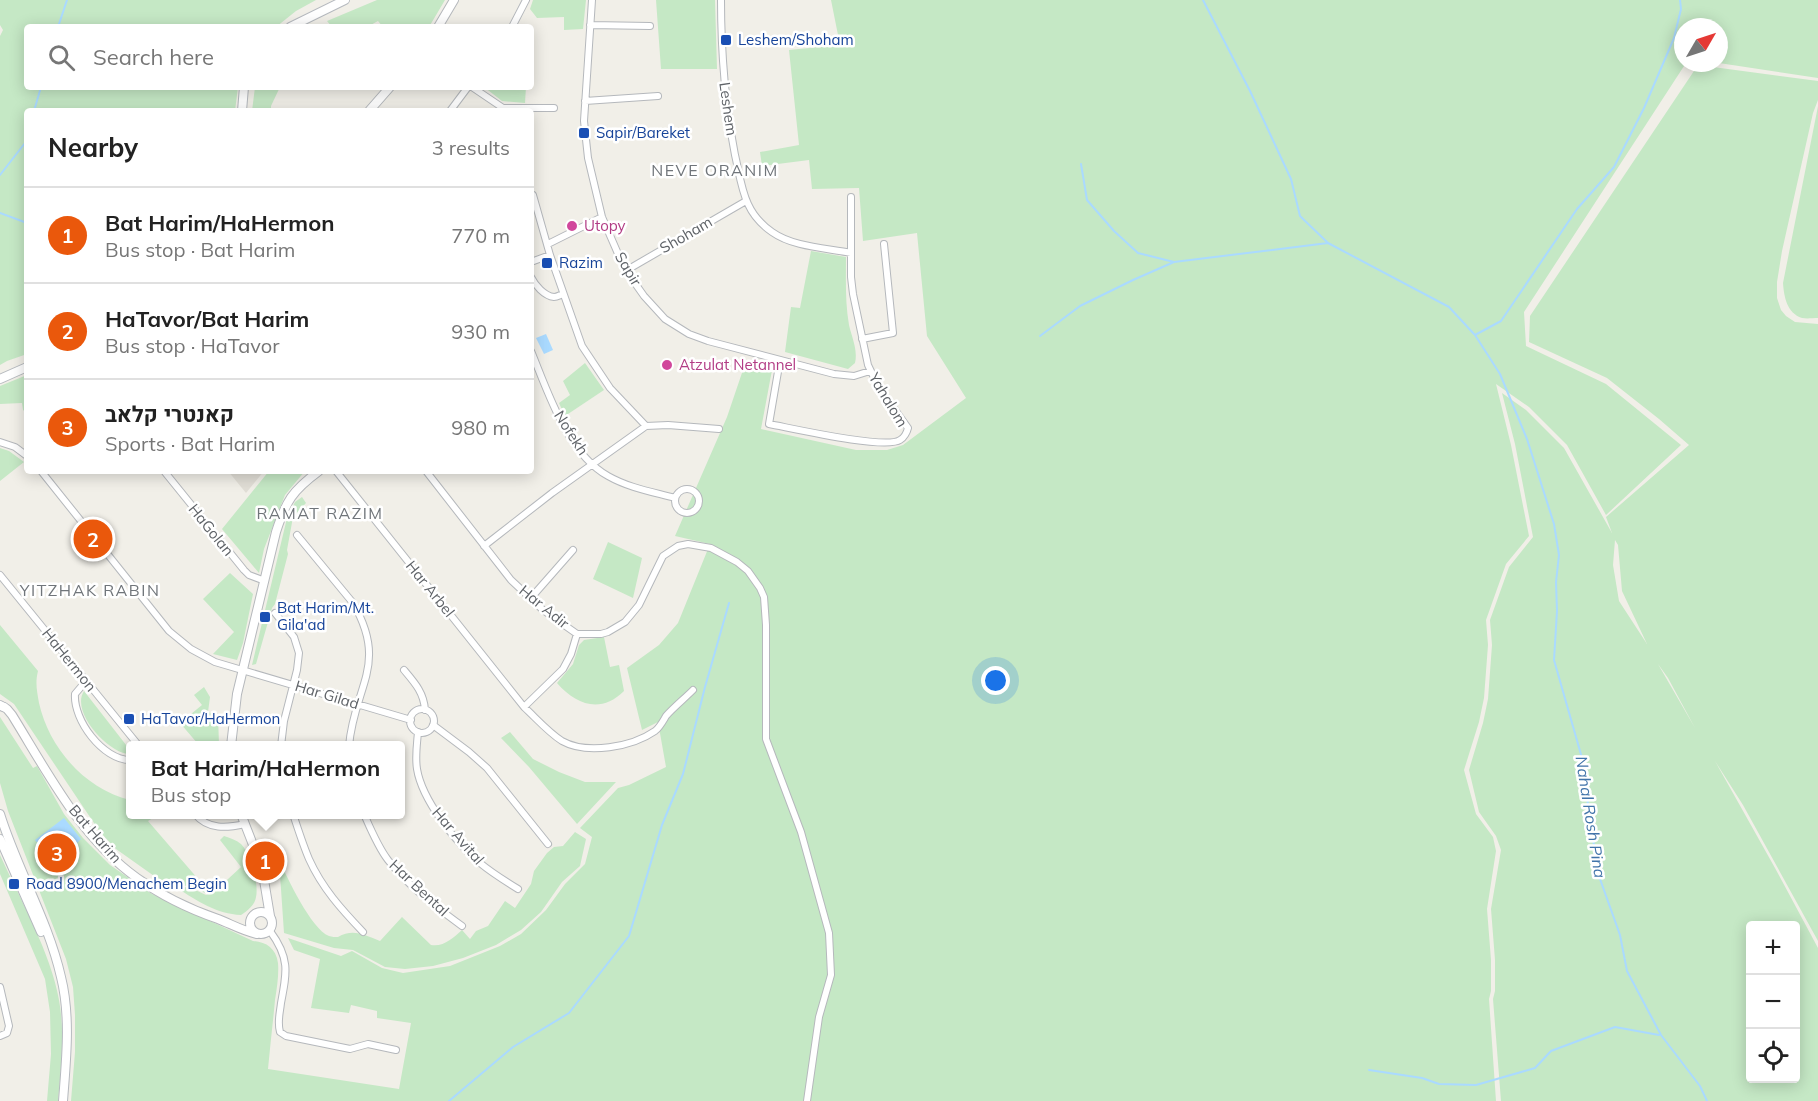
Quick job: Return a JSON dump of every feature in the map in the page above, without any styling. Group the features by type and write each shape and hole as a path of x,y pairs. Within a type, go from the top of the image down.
{"main road":[{"path":"296,24 345,0"},
{"path":"242,108 244,90"},
{"path":"0,379 24,368"},
{"path":"0,817 51,944 62,980 66,1006 63,1101"},
{"path":"0,838 57,969 66,1006"},
{"path":"0,844 9,861"}],"street":[{"path":"440,24 454,0"},
{"path":"514,24 526,0"},
{"name":"Sapir","path":"592,0 584,121 588,158 602,217 619,256 654,309 677,328 708,341 845,376 870,371"},
{"name":"Leshem","path":"722,0 721,52 724,87 746,201 756,217 774,233 786,239 851,253"},
{"path":"590,26 650,26"},
{"path":"372,108 387,90"},
{"path":"452,108 468,90"},
{"path":"475,90 503,108 554,108"},
{"path":"585,101 658,96"},
{"name":"Yahalom","path":"780,360 769,424 888,443 900,440 908,428 870,371 862,339 853,294 851,197"},
{"path":"534,198 550,255 582,346 610,388 646,426"},
{"name":"Shoham","path":"627,270 746,201"},
{"path":"548,244 602,217"},
{"path":"862,339 893,333 884,244"},
{"path":"534,261 550,255"},
{"path":"534,283 545,293 554,297 564,294"},
{"name":"Nofekh","path":"534,358 560,419 571,438 592,464 620,482 675,498"},
{"path":"484,546 552,493 646,426 668,425 719,429"},
{"path":"0,442 15,447 24,454"},
{"name":"Har Gilad","path":"43,474 169,631 201,656 214,662 411,720"},
{"name":"HaGolan","path":"166,474 245,571 265,581"},
{"path":"232,741 237,694 276,532 286,503 299,487 315,474"},
{"name":"Har Arbel","path":"338,474 524,706 563,742 582,748 611,748 642,738 657,730 667,716 693,690"},
{"name":"Har Adir","path":"428,474 511,580 530,599 577,634 601,634 626,622 639,605 663,556 678,546 688,544 711,548 737,562 755,580 764,597 766,625 766,739 801,831 829,933 831,975 819,1017 807,1101"},
{"path":"297,535 345,591 364,624 368,636 370,660 349,741"},
{"path":"530,599 573,550"},
{"name":"HaHermon","path":"0,575 135,741"},
{"path":"275,613 288,628 297,644 299,662 282,741"},
{"path":"524,706 563,669 577,634"},
{"path":"404,670 422,692 425,699 425,710"},
{"path":"86,681 75,694 76,710 81,721 89,733 109,753 126,760"},
{"name":"Bat Harim","path":"1,706 12,715 75,816 105,850 137,878 157,891 189,908 257,934"},
{"path":"425,710 433,717 433,725 426,732 418,732 413,728 411,717 417,711 425,710"},
{"path":"433,725 487,768 548,844"},
{"name":"Har Avital","path":"418,732 416,768 429,801 478,862 518,889"},
{"path":"200,819 213,826 232,827 245,824"},
{"path":"243,819 262,868 266,888 270,916 273,923 270,931 257,934 250,926 264,902 266,888"},
{"path":"295,819 309,859 322,884 363,932"},
{"name":"Har Bental","path":"366,819 387,860 426,899 462,926"},
{"path":"227,922 240,923 255,914 265,912 270,916"},
{"path":"270,931 286,962 278,1023 283,1035 350,1049 368,1044 396,1050"},
{"path":"0,987 9,1026 7,1033 0,1036"}],"shaded area":[{"path":"230,474 262,474 246,493"}],"green space":[{"path":"0,0 316,0 296,11 280,24 24,24 24,90 238,90 235,108 24,108 24,355 0,365 0,36 3,30 0,25"},
{"path":"377,0 445,0 431,24 380,24 378,21 372,24 330,24 327,21"},
{"path":"533,0 586,0 583,29 564,30 564,17 537,18 530,9"},
{"path":"656,0 715,0 717,69 661,69"},
{"path":"831,0 1818,0 1818,78 1728,64 1728,18 1674,18 1674,72 1680,72 1524,312 1526,346 1606,384 1681,445 1606,515 1567,445 1529,407 1496,384 1529,536 1506,564 1486,620 1488,645 1484,698 1464,770 1476,814 1493,837 1496,851 1487,909 1491,960 1489,999 1496,1101 71,1101 75,1052 73,987 66,959 8,811 0,783 0,717 33,768 37,766 64,814 83,838 110,865 152,894 253,941 266,944 273,950 277,958 278,972 268,1069 399,1089 411,1023 377,1018 377,1011 351,1005 349,1013 311,1008 320,959 294,950 288,938 341,956 352,951 382,968 403,973 450,966 500,946 521,934 546,910 565,884 585,864 592,837 580,828 618,788 666,767 658,722 642,730 627,668 659,645 678,623 710,544 675,536 727,417 745,364 772,370 761,429 856,450 887,450 903,445 966,398 927,336 917,233 863,241 859,188 812,189 809,160 762,166 760,152 799,145 789,50 840,45"},
{"path":"1728,69 1818,81 1818,100 1813,113 1782,251 1777,298 1781,310 1795,322 1818,324 1818,941 1743,805 1715,761 1818,948 1818,1101 1501,1101 1493,999 1495,960 1491,909 1501,850 1496,836 1479,812 1469,770 1488,699 1492,645 1490,620 1509,567 1533,537 1515,444 1502,393 1526,410 1564,448 1612,533 1606,517 1689,445 1607,378 1529,342 1530,316 1693,72 1728,72","holes":["1615,540 1618,545 1622,591 1647,644 1619,601 1613,565","1658,664 1668,678 1695,728"]},
{"path":"255,90 279,90 271,108 252,108"},
{"path":"488,90 526,90 525,103 502,101"},
{"path":"1818,106 1818,318 1802,318 1793,312 1785,299 1783,283"},
{"path":"811,251 846,257 847,308 856,353 855,363 848,369 785,352 791,307 800,308"},
{"path":"585,363 604,390 565,416 559,403 570,395 563,381"},
{"path":"24,376 24,411 22,403 0,404 0,386"},
{"path":"0,448 9,451 24,462 0,481"},
{"path":"267,474 302,474 285,495 264,549 259,573 222,529"},
{"path":"302,497 306,503 293,517 288,554 275,604 256,664 252,665 287,518 295,502"},
{"path":"608,542 642,558 633,598 593,579"},
{"path":"230,573 253,594 243,643 237,660 213,654 234,632 203,599"},
{"path":"0,625 38,671 36,683 39,703 51,736 60,751 71,764 98,787 126,799 126,819 151,819 148,821 205,887 205,893 190,885 171,888 116,849 100,832 14,704 0,694"},
{"path":"604,637 610,667 619,665 624,691 606,703 589,704 572,697 557,683 573,664 579,645 584,640"},
{"path":"204,687 210,697 208,712 218,715 219,741 195,741 180,723 202,705 194,695"},
{"path":"84,691 126,745 126,753 112,747 94,730 82,710 81,700"},
{"path":"510,732 533,759 559,772 585,782 616,782 577,824 501,738"},
{"path":"575,832 586,839 580,866 562,882 541,912 521,930 496,945 463,958 433,966 405,969 385,967 353,950 334,948 284,933 279,860 307,913 315,924 329,936 338,937 354,933 380,941 402,917 431,945 440,945 462,930 470,939 476,931 488,926 505,901 515,908 531,884 534,871 547,853 554,847 563,846"},
{"path":"224,836 237,841 245,849 255,877 257,891 255,900 250,908 241,915 215,909 177,888 189,887 206,895 214,892 241,867 220,840"},
{"path":"0,855 42,945 55,982 62,1025 58,1101 47,1101 51,1054 50,1012 45,979 0,874"}],"water":[{"path":"546,334 553,350 544,354 536,338"},
{"path":"64,818 81,839 56,865 35,840"}],"waterway":[{"path":"59,24 67,0"},
{"path":"1203,0 1250,91 1291,179 1300,216 1328,243 1449,307 1474,334"},
{"name":"Nahal Rosh Pina","path":"1680,0 1681,9 1674,38 1644,108 1614,167 1577,209 1501,321 1475,335 1500,374 1527,439 1554,524 1559,555 1554,660 1582,758 1600,879 1620,935 1627,971 1661,1035 1700,1086 1707,1101"},
{"path":"35,108 40,90"},
{"path":"0,175 24,144"},
{"path":"1081,164 1087,200 1114,231 1138,253 1174,262"},
{"path":"0,213 24,222"},
{"path":"1040,336 1080,306 1174,262 1328,243"},
{"path":"449,1101 513,1047 569,1013 629,936 662,825 683,774 729,603"},
{"path":"1369,1070 1422,1078 1439,1084 1476,1085 1535,1068 1551,1051 1615,1027 1659,1035"}],"place":[{"name":"Leshem/Shoham","path":"726,40"},
{"name":"Sapir/Bareket","path":"584,133"},
{"name":"Utopy","path":"572,226"},
{"name":"Razim","path":"547,263"},
{"name":"Atzulat Netannel","path":"667,365"},
{"name":"HaTavor/Bat Harim","path":"93,539"},
{"name":"Bat Harim/Mt. Gila'ad","path":"265,617"},
{"name":"HaTavor/HaHermon","path":"129,719"},
{"name":"קאנטרי קלאב","path":"57,853"},
{"name":"Bat Harim/HaHermon","path":"265,861"},
{"name":"Road 8900/Menachem Begin","path":"14,884"}],"district":[{"name":"NEVE ORANIM","path":"715,170"},
{"name":"RAMAT RAZIM","path":"320,513"},
{"name":"YITZHAK RABIN","path":"90,590"}]}
